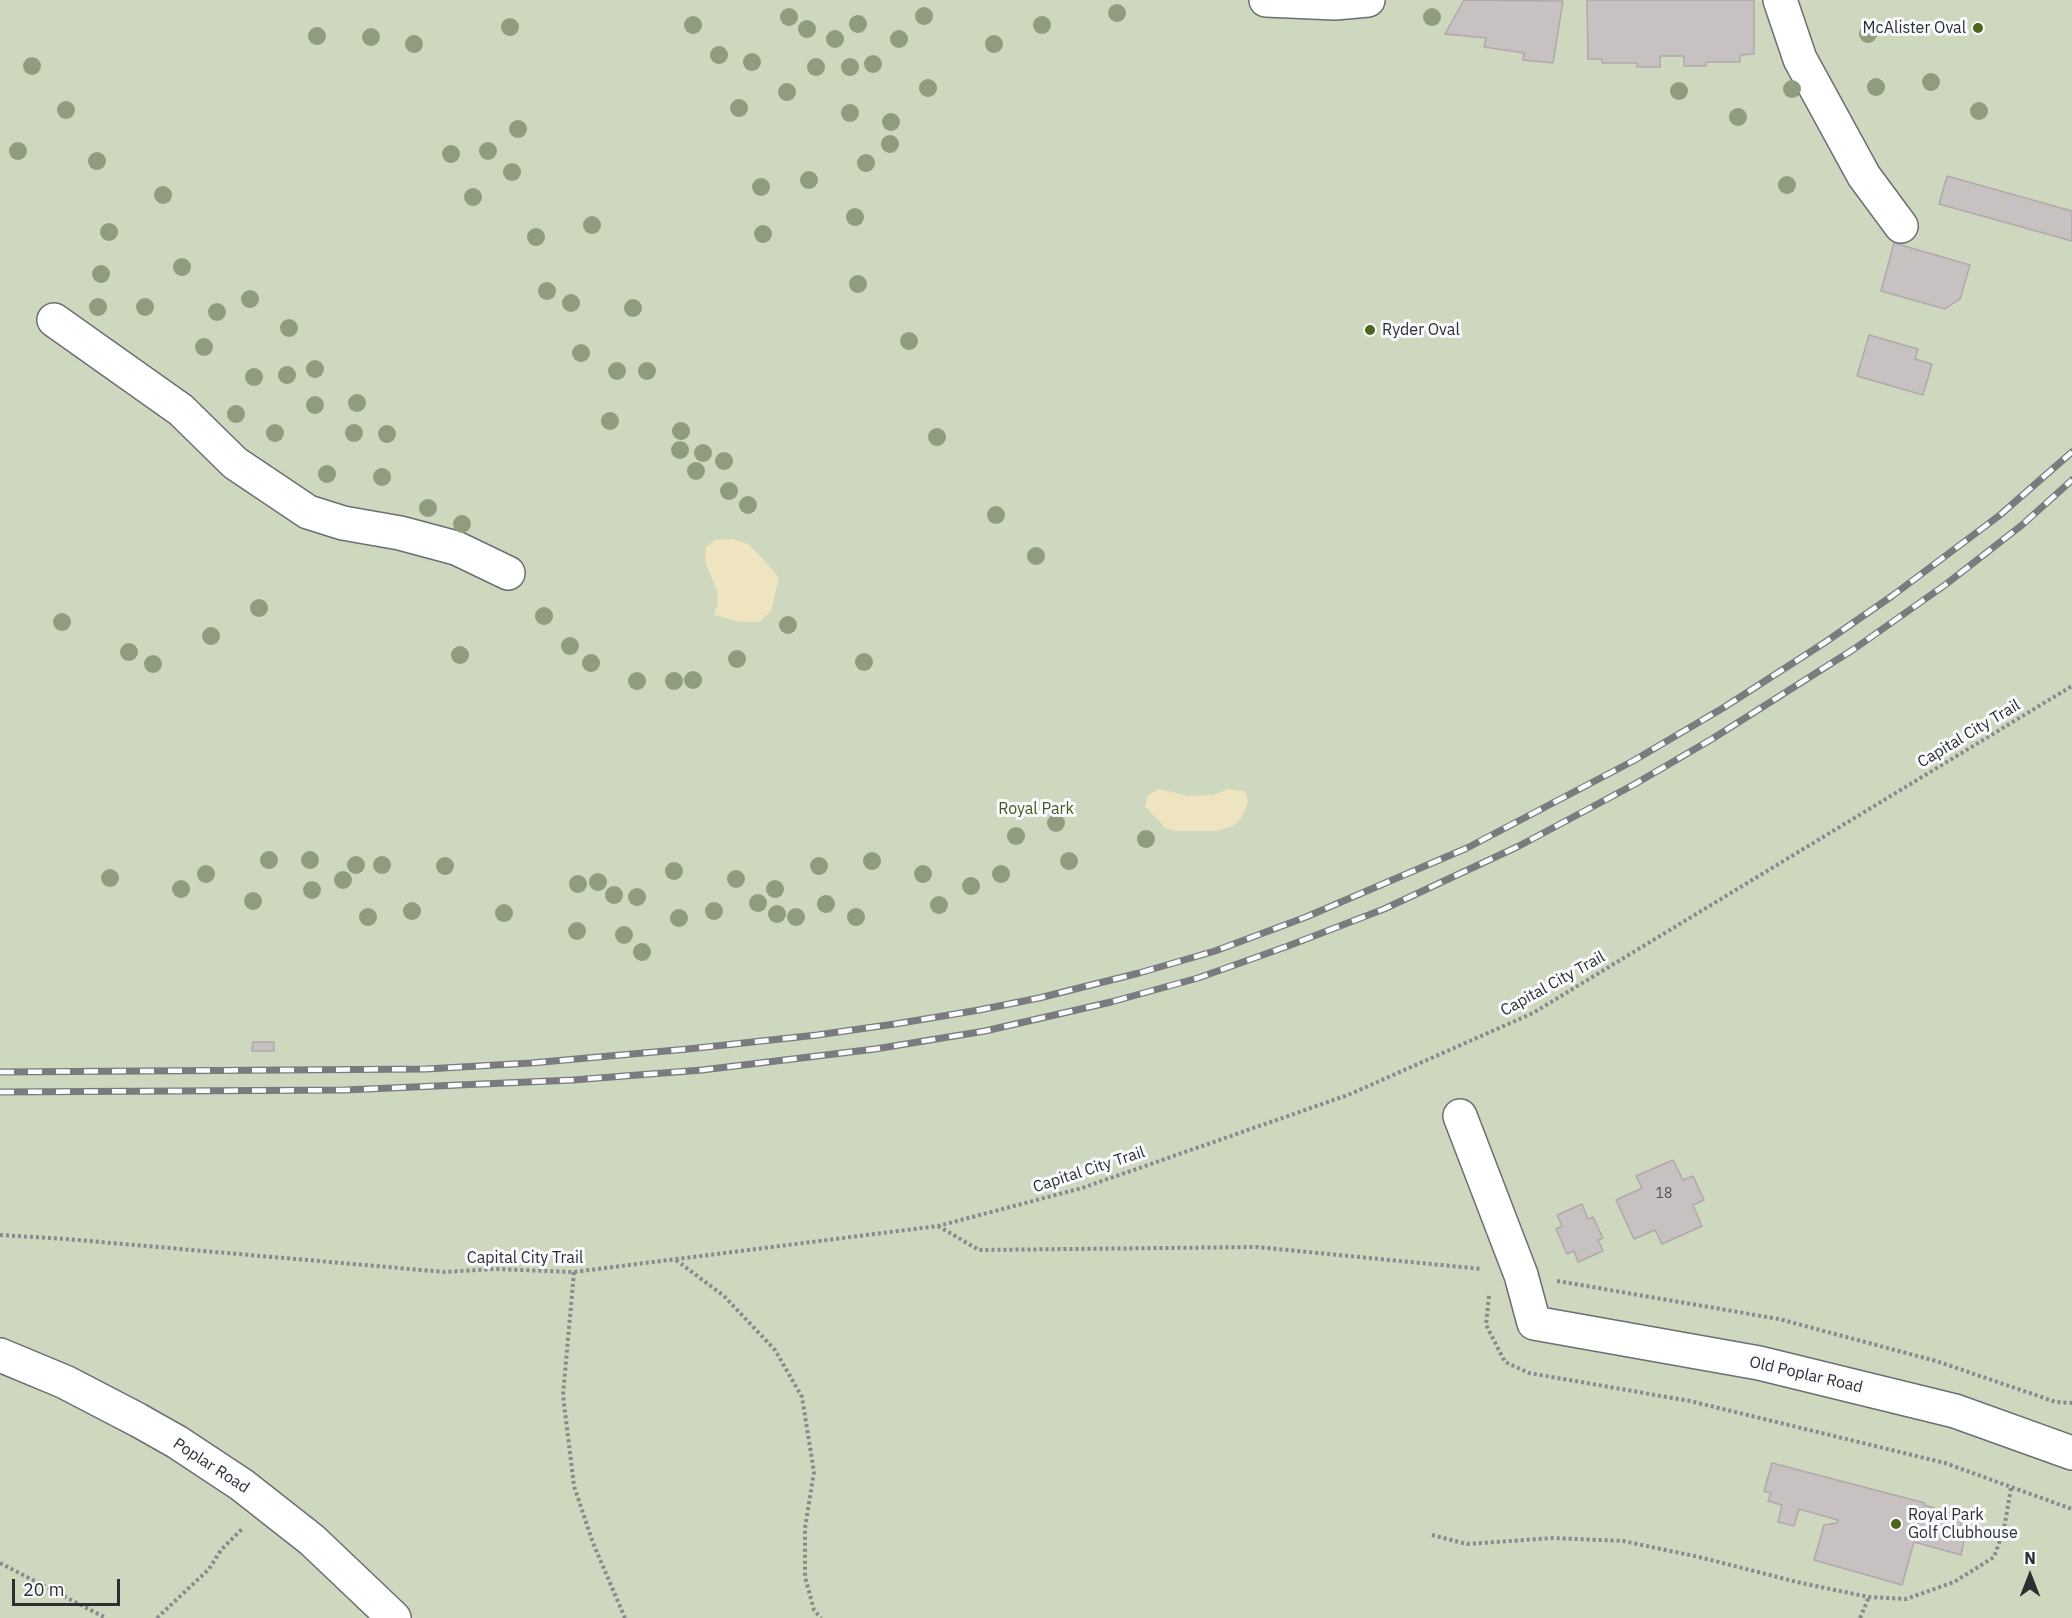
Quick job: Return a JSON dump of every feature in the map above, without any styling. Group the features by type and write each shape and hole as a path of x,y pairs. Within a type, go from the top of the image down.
{"street":[{"path":"1266,0 1335,3 1368,0"},
{"path":"1780,0 1800,58 1864,176 1901,226"},
{"path":"54,320 181,410 235,464 308,512 343,523 400,532 456,548 508,573"},
{"name":"Old Poplar Road","path":"1460,1116 1521,1275 1534,1323 1759,1363 1955,1412 2072,1453"},
{"name":"Poplar Road","path":"0,1355 65,1382 177,1442 266,1503 333,1559 394,1618"}],"path":[{"name":"Capital City Trail","path":"0,1235 445,1272 494,1269 574,1272 938,1226 1082,1188 1348,1095 1533,1013 2072,686"},
{"path":"676,1260 724,1296 775,1350 802,1397 814,1472 805,1528 805,1577 814,1610 821,1618"},
{"path":"574,1272 562,1395 574,1486 593,1543 625,1618"},
{"path":"1529,1373 1690,1401 1945,1463 2072,1509"},
{"path":"1432,1535 1467,1544 1553,1538 1623,1541 1869,1597 1906,1599 1954,1582 1994,1557 2004,1529 2011,1488"},
{"path":"156,1618 209,1569 221,1550 266,1503"},
{"path":"0,1563 106,1618"},
{"path":"1860,1618 1869,1597"}],"green space":[{"name":"Royal Park","path":"0,0 2072,0 2072,1618 0,1618"}],"sand":[{"path":"733,539 748,544 779,578 771,611 760,622 740,622 714,615 718,603 717,591 705,561 706,547 715,540"},
{"path":"1159,789 1188,796 1213,795 1228,789 1245,791 1248,802 1242,817 1233,826 1216,831 1176,831 1165,828 1145,806 1148,795"}],"building":[{"path":"1464,0 1563,1 1553,63 1523,60 1524,53 1484,47 1486,38 1445,34"},
{"path":"1587,0 1752,0 1754,1 1754,54 1740,55 1740,62 1706,62 1706,66 1684,66 1684,56 1660,56 1660,67 1637,67 1637,63 1602,63 1602,59 1588,59"},
{"path":"1947,176 2072,211 2072,241 1939,204"},
{"path":"1894,243 1970,265 1960,299 1945,309 1881,291"},
{"path":"1869,335 1918,349 1915,359 1932,364 1923,395 1857,376"},
{"path":"253,1042 274,1042 274,1051 252,1051"},
{"path":"1673,1160 1683,1180 1693,1176 1704,1200 1693,1205 1702,1226 1662,1244 1655,1230 1634,1239 1616,1200 1642,1188 1636,1176"},
{"path":"1582,1204 1588,1219 1593,1217 1603,1238 1598,1240 1603,1251 1578,1262 1574,1251 1567,1254 1556,1229 1562,1226 1557,1215"},
{"name":"Royal Park Golf Clubhouse","path":"1772,1463 1925,1503 1924,1505 1963,1516 1958,1535 1965,1537 1961,1555 1914,1542 1902,1585 1814,1560 1824,1525 1837,1523 1838,1520 1799,1509 1794,1526 1778,1522 1782,1505 1768,1501 1771,1493 1764,1491"}],"railway":[{"path":"0,1072 426,1069 531,1063 688,1049 817,1035 979,1010 1039,998 1215,951 1306,917 1467,848 1633,761 1723,708 1892,596 2000,515 2072,452"},
{"path":"0,1092 345,1090 573,1080 702,1070 875,1049 985,1031 1111,1002 1198,978 1384,909 1519,846 1635,784 1712,739 1854,649 1945,585 2022,525 2072,480"}],"place":[{"name":"McAlister Oval","path":"1978,28"},
{"name":"Ryder Oval","path":"1370,330"},
{"name":"Royal Park Golf Clubhouse","path":"1896,1524"}]}
